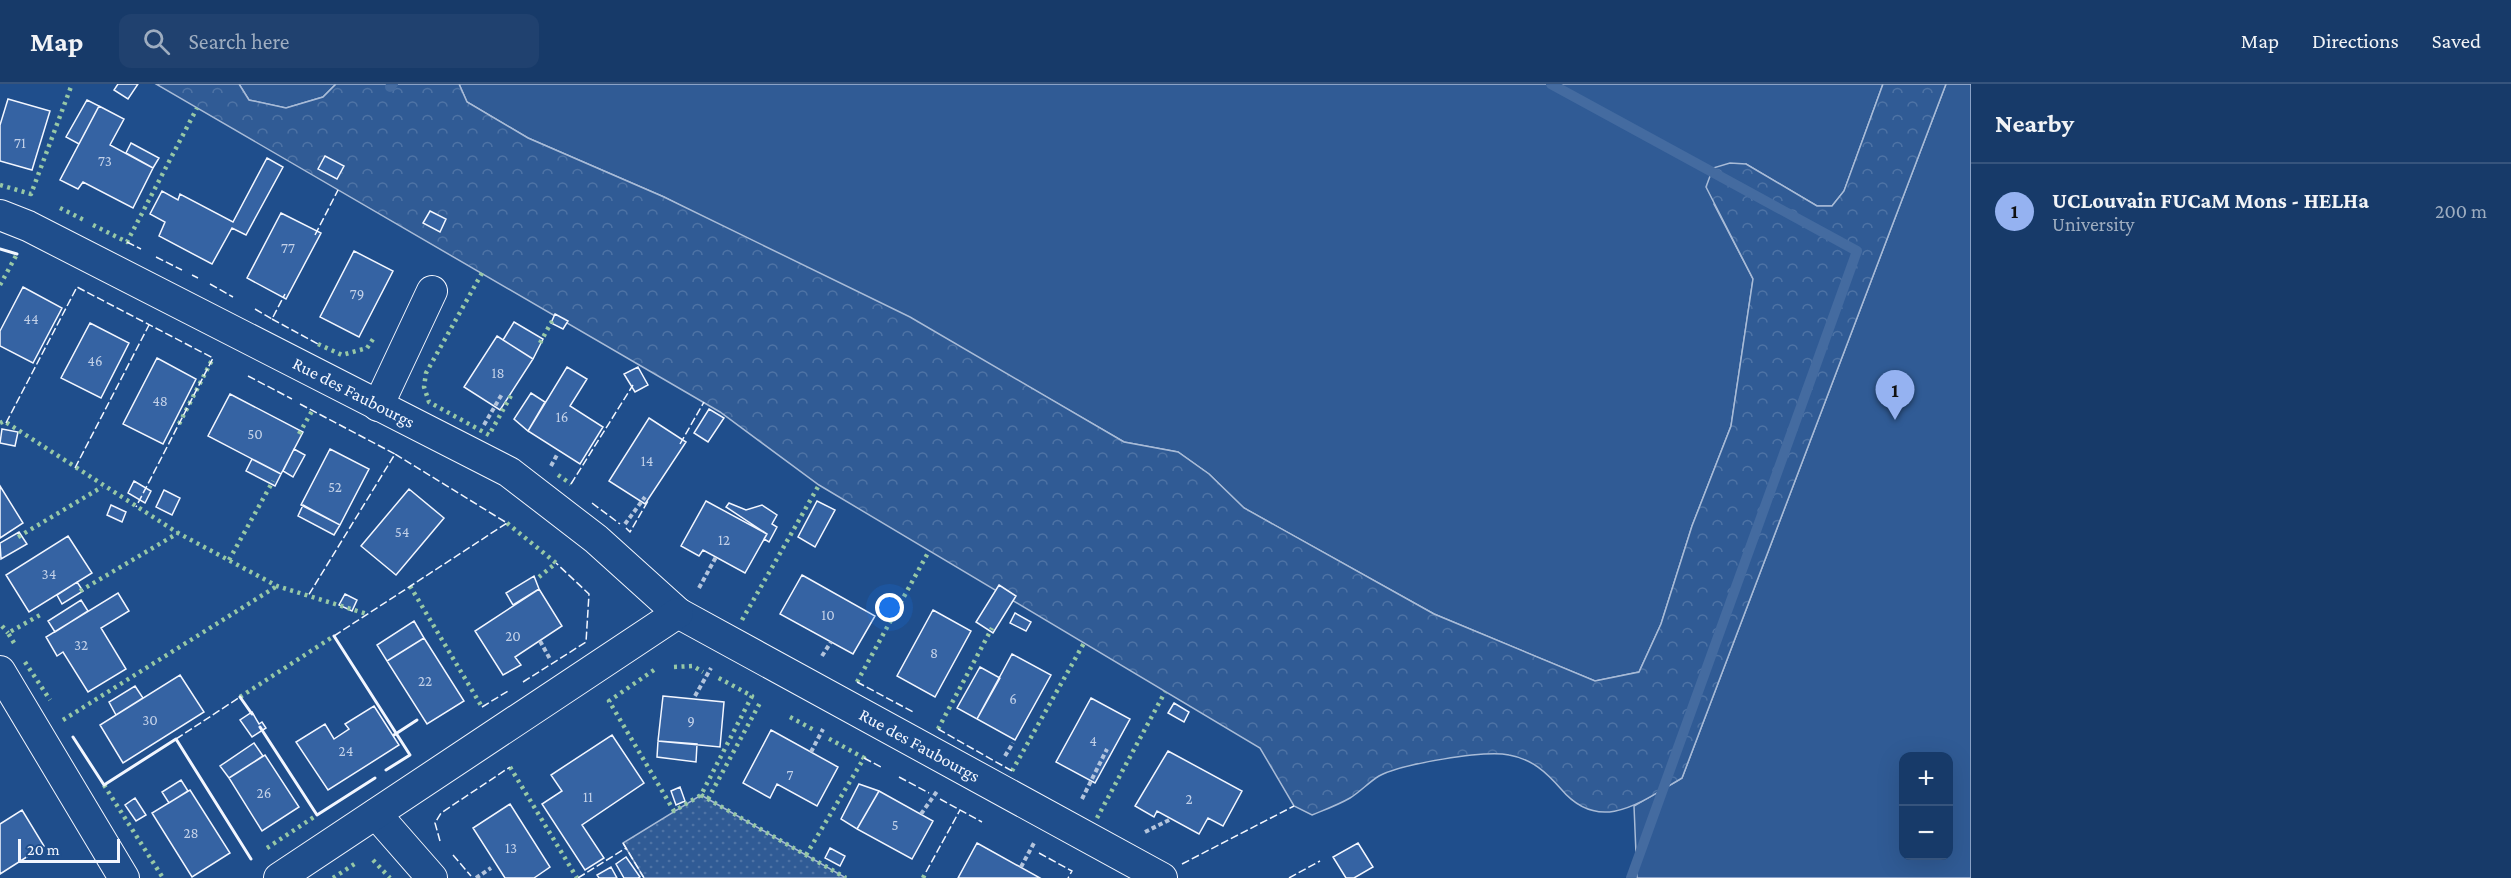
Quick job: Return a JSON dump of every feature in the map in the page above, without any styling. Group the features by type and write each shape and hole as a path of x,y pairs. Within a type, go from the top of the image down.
{"street":[{"name":"Rue des Faubourgs","path":"0,215 28,226 509,472 596,539 678,613 1162,878"},
{"path":"378,406 432,291"},
{"path":"279,878 678,613"},
{"path":"0,671 124,878"},
{"path":"376,814 432,878"}],"path":[{"path":"1068,826 1107,749"},
{"path":"476,878 490,868"}],"shaded area":[{"path":"239,84 336,84 323,97 286,108 249,100"},
{"path":"459,84 1883,84 1844,191 1832,206 1817,206 1746,164 1714,204 1753,279 1731,426 1692,526 1661,624 1639,672 1595,681 1434,614 1244,508 1209,474 1178,452 1124,442 1027,386 664,197 528,138 467,102"},
{"path":"1946,84 1971,84 1971,878 1637,878 1634,806 1682,778"}],"green space":[{"path":"156,84 239,84 249,100 286,108 323,97 336,84 459,84 467,102 528,138 664,197 910,317 1124,442 1178,452 1209,474 1244,508 1434,614 1595,681 1639,672 1661,624 1692,526 1731,426 1753,279 1706,187 1713,168 1730,163 1746,164 1817,206 1832,206 1844,191 1883,84 1946,84 1682,778 1636,804 1621,810 1606,812 1591,810 1576,803 1532,763 1509,755 1481,754 1423,763 1390,771 1375,778 1350,798 1312,815 1294,806 1260,748 819,485 720,412"},
{"path":"701,795 846,878 644,878 623,843"}],"building":[{"path":"118,84 138,84 128,99 114,90"},
{"path":"8,99 50,111 32,170 0,161 0,125"},
{"path":"87,100 99,106 79,144 66,137"},
{"path":"99,106 124,119 110,145 153,168 133,208 83,182 78,189 60,180"},
{"path":"131,143 159,158 153,168 126,153"},
{"path":"325,156 344,166 337,179 318,169"},
{"path":"267,158 283,167 246,235 232,228 212,264 159,236 165,222 150,214 162,191 178,200 180,194 233,222"},
{"path":"430,211 446,219 440,232 423,223"},
{"path":"281,213 321,233 286,299 247,278"},
{"path":"354,251 393,271 359,337 320,317"},
{"path":"23,287 62,308 33,363 0,346 0,331"},
{"path":"555,314 568,321 563,329 551,323"},
{"path":"514,322 543,339 533,359 503,340"},
{"path":"90,323 129,343 101,398 61,378"},
{"path":"497,336 533,359 500,410 464,387"},
{"path":"157,358 196,379 163,444 123,424"},
{"path":"567,367 587,379 570,406 603,427 580,464 528,431"},
{"path":"638,367 648,385 635,392 624,374"},
{"path":"531,393 545,402 528,431 514,419"},
{"path":"230,394 303,432 281,474 208,436"},
{"path":"709,409 724,418 708,442 694,433"},
{"path":"649,418 686,442 645,504 609,481"},
{"path":"2,429 18,432 15,446 0,443"},
{"path":"294,449 305,455 293,477 283,471"},
{"path":"330,449 369,469 340,525 301,505"},
{"path":"252,459 281,474 275,486 246,471"},
{"path":"134,481 151,491 145,503 128,493"},
{"path":"0,486 23,523 0,538"},
{"path":"409,489 444,518 396,575 361,546"},
{"path":"164,490 180,498 172,515 156,507"},
{"path":"706,501 767,534 745,573 703,550 699,556 681,546"},
{"path":"817,501 835,510 815,547 798,537"},
{"path":"729,503 746,510 762,505 777,515 772,524 777,527 769,542 764,539 767,534 726,507"},
{"path":"111,505 126,512 122,522 107,515"},
{"path":"303,505 340,525 334,535 298,516"},
{"path":"19,532 27,544 1,559 0,543"},
{"path":"68,536 92,573 29,612 6,575"},
{"path":"802,575 875,616 853,654 780,614"},
{"path":"534,576 539,589 513,605 506,593"},
{"path":"77,582 83,591 62,604 57,595"},
{"path":"999,585 1016,596 993,633 976,622"},
{"path":"539,589 562,626 515,657 521,665 503,675 475,631"},
{"path":"118,593 129,611 101,628 126,669 88,692 63,652 57,656 46,637"},
{"path":"345,594 357,600 352,611 339,605"},
{"path":"81,600 88,611 55,632 48,621"},
{"path":"933,610 971,631 935,697 897,676"},
{"path":"1015,613 1031,622 1026,631 1010,623"},
{"path":"414,621 424,638 387,661 377,645"},
{"path":"424,638 464,701 427,724 387,661"},
{"path":"1012,654 1051,675 1015,740 977,719"},
{"path":"980,667 1000,678 977,719 957,708"},
{"path":"180,675 204,712 123,763 100,725"},
{"path":"135,686 143,698 116,715 109,702"},
{"path":"663,696 724,702 720,747 658,741"},
{"path":"1091,698 1130,719 1095,783 1056,762"},
{"path":"1174,703 1189,712 1184,722 1168,713"},
{"path":"374,706 399,745 328,790 296,742 325,724 334,739 349,729 345,724"},
{"path":"252,712 259,724 262,722 266,728 252,737 240,720"},
{"path":"771,730 838,767 817,806 777,784 770,798 743,783"},
{"path":"612,735 644,783 582,825 604,858 585,870 542,804 562,791 551,775"},
{"path":"658,741 697,744 696,762 657,757"},
{"path":"254,743 263,756 229,778 220,766"},
{"path":"1168,751 1242,791 1223,826 1208,818 1199,834 1157,811 1154,817 1135,806"},
{"path":"265,755 299,807 262,831 229,778"},
{"path":"181,780 188,791 169,803 162,792"},
{"path":"859,784 879,791 857,829 841,819"},
{"path":"680,787 685,801 676,805 671,791"},
{"path":"190,790 230,853 192,877 152,813"},
{"path":"879,791 933,821 912,859 857,829"},
{"path":"135,798 146,815 136,821 125,805"},
{"path":"510,804 550,867 534,878 505,878 473,828"},
{"path":"22,810 44,846 0,874 0,824"},
{"path":"977,843 1040,878 958,878"},
{"path":"1358,843 1373,867 1354,878 1346,878 1333,857"},
{"path":"830,848 845,856 840,866 825,858"},
{"path":"626,857 640,877 624,878 616,864"},
{"path":"611,867 617,878 599,878 597,875"}],"waterway":[{"path":"390,87 393,84"},
{"path":"1551,84 1857,251 1631,878"}],"hedge":[{"path":"0,185 31,194 72,84"},
{"path":"93,225 127,242 197,108"},
{"path":"60,208 84,220"},
{"path":"0,285 17,254"},
{"path":"482,273 426,373 424,387 429,402 489,435 513,392"},
{"path":"540,343 552,321"},
{"path":"318,344 342,355 367,348 373,339"},
{"path":"179,424 213,358"},
{"path":"299,434 312,411"},
{"path":"0,423 4,421 178,533 277,586 367,614"},
{"path":"558,475 571,484"},
{"path":"229,560 273,481"},
{"path":"742,620 819,485"},
{"path":"18,537 102,487"},
{"path":"507,523 556,563 539,577"},
{"path":"80,591 178,533"},
{"path":"857,682 929,551"},
{"path":"63,720 277,586"},
{"path":"410,586 482,707"},
{"path":"14,643 8,633 40,615"},
{"path":"2,626 8,633"},
{"path":"938,729 992,628"},
{"path":"240,697 334,636"},
{"path":"1012,771 1084,643"},
{"path":"25,662 50,700"},
{"path":"674,667 693,666 703,672"},
{"path":"654,670 609,701 674,811 701,795 752,696 715,676"},
{"path":"1097,818 1165,692"},
{"path":"708,799 761,701"},
{"path":"790,717 814,730"},
{"path":"806,855 864,758 826,737"},
{"path":"510,767 577,878"},
{"path":"104,785 163,878"},
{"path":"701,795 846,878"},
{"path":"267,848 317,815"},
{"path":"373,860 390,878"},
{"path":"333,878 356,863"},
{"path":"923,878 926,872"}],"fence":[{"path":"315,235 338,190"},
{"path":"127,242 141,249"},
{"path":"156,257 182,270"},
{"path":"192,275 198,278"},
{"path":"210,284 233,297"},
{"path":"6,423 77,287 213,358 136,507"},
{"path":"255,309 272,319 285,294"},
{"path":"272,319 318,344"},
{"path":"75,468 149,325"},
{"path":"248,376 292,399"},
{"path":"571,484 633,385"},
{"path":"680,444 704,402"},
{"path":"300,404 395,454 308,596"},
{"path":"334,636 507,523 395,454"},
{"path":"626,528 630,532 648,501"},
{"path":"592,503 620,524"},
{"path":"523,682 586,642 589,594 556,563"},
{"path":"857,682 915,713"},
{"path":"482,707 508,691"},
{"path":"176,739 240,697"},
{"path":"938,729 1012,771"},
{"path":"864,758 881,767"},
{"path":"440,841 435,823 441,813 510,767"},
{"path":"899,777 929,793"},
{"path":"940,799 982,822"},
{"path":"1182,864 1294,806"},
{"path":"926,872 960,810"},
{"path":"623,843 644,878"},
{"path":"578,878 626,848"},
{"path":"1039,853 1072,871 1068,878"},
{"path":"453,855 471,876"},
{"path":"1289,878 1320,861"}],"wall":[{"path":"0,249 17,254"},
{"path":"334,636 410,755 386,770"},
{"path":"240,697 252,714"},
{"path":"394,735 417,720"},
{"path":"260,727 317,815 375,778"},
{"path":"73,737 104,785 176,739 251,859"}],"place":[{"name":"UCLouvain FUCaM Mons - HELHa","path":"1895,420"}]}
